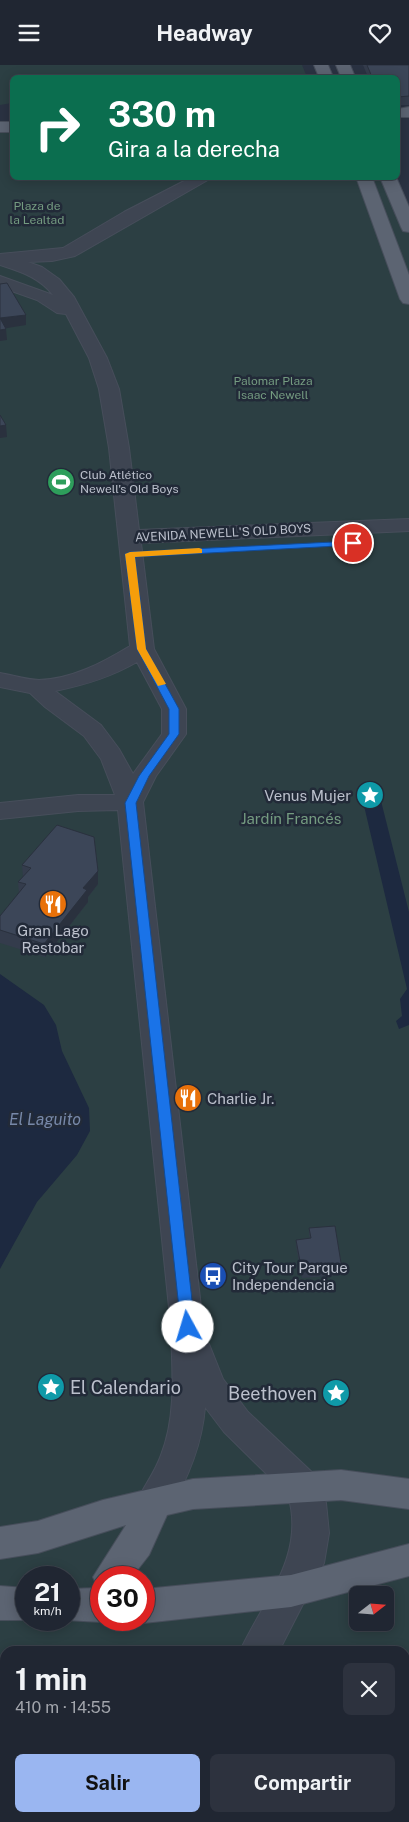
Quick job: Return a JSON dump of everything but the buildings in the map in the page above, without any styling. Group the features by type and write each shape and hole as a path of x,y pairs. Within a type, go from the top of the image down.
{"main road":[{"path":"365,180 409,299"},
{"path":"380,223 408,224 389,180"},
{"path":"0,1543 38,1537 104,1515 193,1494 341,1485 409,1494"},
{"path":"119,1566 136,1544 154,1503"},
{"path":"155,1605 291,1591 409,1560"},
{"path":"0,1603 15,1604"}],"street":[{"path":"0,258 52,256 69,252 130,216 199,180"},
{"path":"0,258 36,271 53,283 68,301 98,358 109,389 119,448 142,649 174,709 174,734 144,776 130,803"},
{"path":"0,281 43,296 82,327"},
{"name":"AVENIDA NEWELL'S OLD BOYS","path":"129,546 409,525"},
{"name":"AVENIDA NEWELL'S OLD BOYS","path":"129,546 409,540"},
{"path":"0,680 38,687 80,679 110,669 142,649"},
{"path":"38,687 50,701 86,724 107,749 119,770 130,803 188,1327 190,1393 185,1434 174,1468 154,1503"},
{"path":"0,811 78,803 130,803"},
{"path":"188,1327 208,1385 236,1422 303,1487 308,1503 311,1533 306,1563 262,1646"}],"green space":[{"path":"0,65 302,65 306,75 10,75 10,103 0,105"},
{"path":"0,127 10,127 10,180 389,180 409,227 409,1646 0,1646"}],"water":[{"path":"365,790 373,790 379,793 409,912 409,1025 399,1029 396,1021 402,1016 400,999 407,989 361,793"},
{"name":"El Laguito","path":"0,974 44,1005 56,1025 62,1051 89,1108 90,1131 77,1155 37,1202 0,1269"}],"slow traffic":[{"path":"161,684 142,649 130,554 199,551"}],"place":[{"name":"Club Atlético Newell's Old Boys","path":"61,482"},
{"name":"Venus Mujer","path":"370,795"},
{"name":"Gran Lago Restobar","path":"53,904"},
{"name":"Charlie Jr.","path":"188,1098"},
{"name":"City Tour Parque Independencia","path":"213,1276"},
{"name":"El Calendario","path":"51,1387"},
{"name":"Beethoven","path":"336,1393"}],"route":[{"path":"188,1327 130,803 144,776 174,734 174,709 142,649 130,554 353,543"}],"park label":[{"name":"Plaza de la Lealtad","path":"37,213"},
{"name":"Palomar Plaza Isaac Newell","path":"273,388"},
{"name":"Jardín Francés","path":"291,818"}]}
